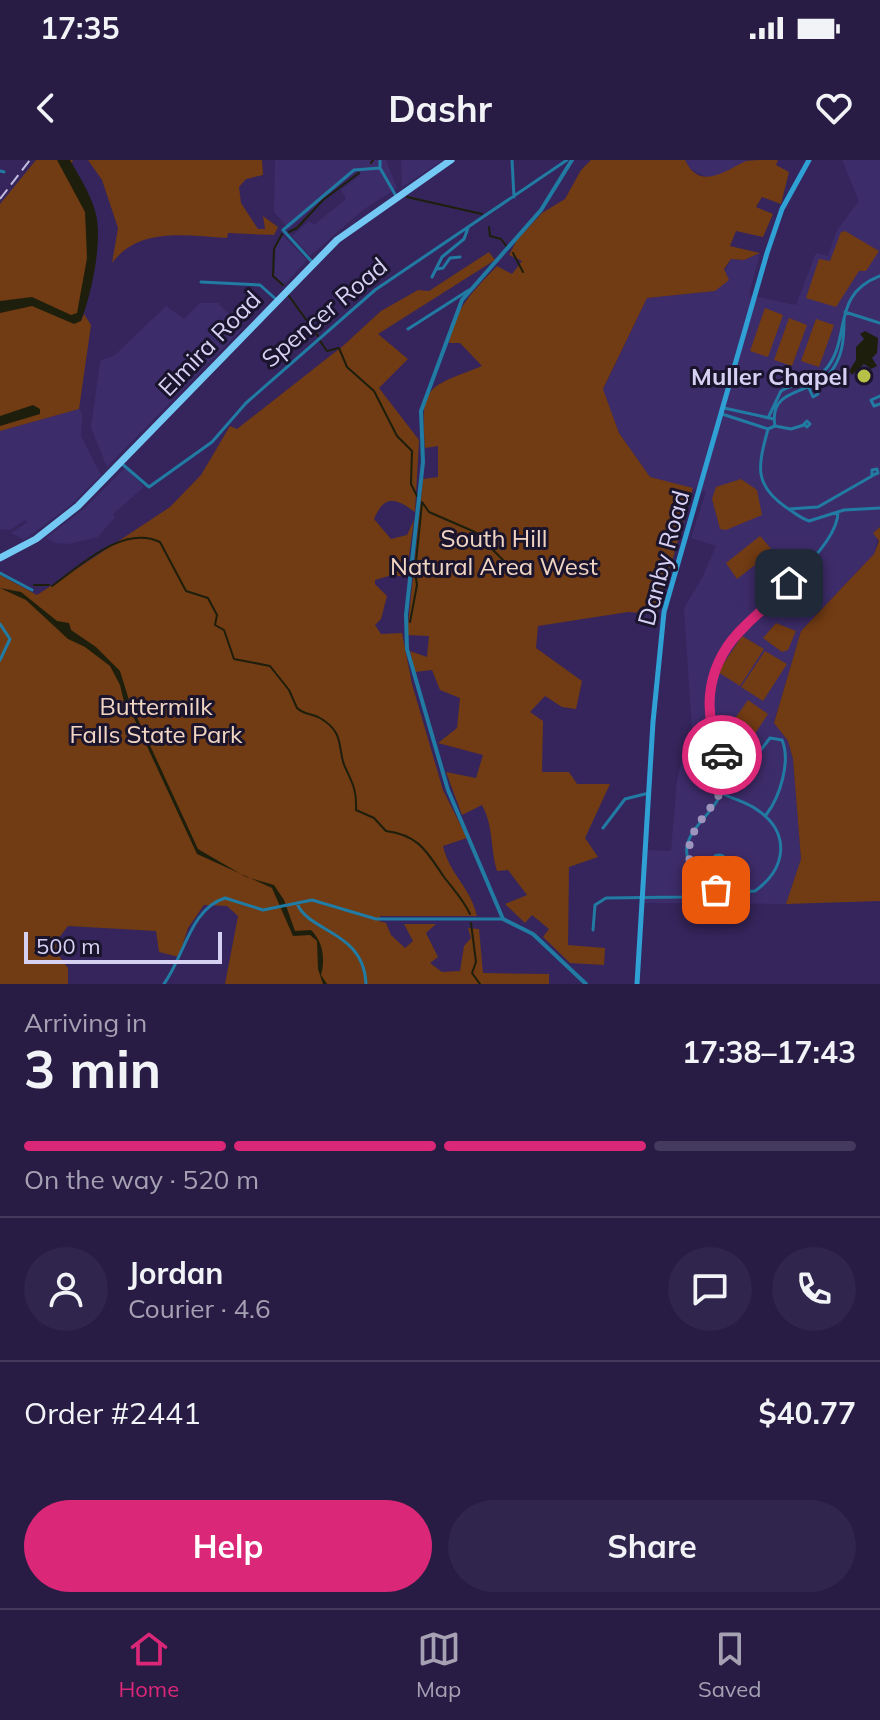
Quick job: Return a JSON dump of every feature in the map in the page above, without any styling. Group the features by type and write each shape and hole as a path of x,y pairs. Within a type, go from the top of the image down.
{"highway":[{"name":"Elmira Road","path":"0,558 50,529 121,463 313,263 347,232 451,160"}],"main road":[{"name":"Danby Road","path":"637,984 664,612 777,224 809,160"}],"street":[{"path":"380,160 380,168 396,197"},
{"path":"512,160 514,197"},
{"path":"408,329 470,290 506,253 541,210 570,160"},
{"name":"Spencer Road","path":"121,463 149,487 212,442 246,403 355,305 570,160"},
{"path":"313,263 283,230 354,170 380,168"},
{"path":"432,277 444,254 464,239 468,228"},
{"path":"437,269 443,268 450,258 460,257"},
{"path":"775,426 774,419 781,399 792,391 808,388 832,360 845,312 857,290 880,276"},
{"path":"201,282 260,285 278,301"},
{"path":"470,290 452,321 422,405 423,462 405,636 415,685 448,790 503,919"},
{"path":"845,312 879,322"},
{"path":"807,382 810,395 816,396 815,382"},
{"path":"815,382 781,391 767,418 760,463 762,481 773,499 809,521 838,512 880,508"},
{"path":"723,411 774,419"},
{"path":"723,411 766,428 791,429 804,425"},
{"path":"789,509 818,507 877,473"},
{"path":"721,793 765,816 780,835 782,846 773,876 755,891 728,893 700,883 690,860 691,831 721,793 725,762 711,734 709,706 715,667 741,628 777,600 817,556 838,520 838,512"},
{"path":"0,573 32,590"},
{"path":"0,624 10,639 0,660"},
{"path":"717,745 727,745 754,759 770,738 782,740 786,754 777,797 765,816"},
{"path":"603,828 625,799 649,793"},
{"path":"717,853 728,865 723,871 715,868 710,860 717,853"},
{"path":"593,930 595,905 600,901 613,896 681,898 715,868"},
{"path":"164,984 179,964 193,924 203,911 225,898 263,910 297,901 319,901 376,919 503,919 533,934 586,984"},
{"path":"297,901 301,912 335,932 353,950 363,967 366,984"}],"shaded area":[{"path":"57,160 70,160 90,198 97,222 97,251 89,297 81,321 74,324 32,306 0,313 0,301 32,297 71,315 77,313 87,258 85,212"},
{"path":"275,160 386,160 397,188 363,210 310,256 292,236 309,221 314,225 346,199 341,190 361,174 358,171 352,175 289,229 274,212"},
{"path":"401,160 443,160 402,187"},
{"path":"685,160 748,160 724,175 706,177 689,168"},
{"path":"842,160 880,160 880,527 874,554 801,631 774,722 788,741 793,759 801,859 786,904 642,903 646,850 671,851 677,781 682,759 693,745 684,608 716,546 691,538 706,492 650,477 619,433 603,390 647,298 715,291 731,259 744,260 760,253 749,295 796,305 816,253 828,256 837,230 859,201"},
{"path":"283,236 307,260 284,285 274,276 276,245"},
{"path":"200,303 218,303 243,328 107,467 91,428 100,361 115,355 166,306 184,319"},
{"path":"865,331 878,338 877,353 872,358 877,366 871,369 864,364 852,375 849,371 856,360 856,347 864,339 860,334"},
{"path":"33,405 40,409 40,414 0,426 0,416"},
{"path":"79,409 82,414 81,436 101,475 72,504 24,540 11,533 28,522 25,520 10,530 0,529 0,431"},
{"path":"125,468 144,487 113,514 115,517 98,537 69,544 55,543 46,538 86,507"},
{"path":"0,588 21,592 57,621 69,623 71,630 96,647 120,671 129,700 198,849 240,873 197,854 132,714 126,710 120,685 110,666 85,647 68,639 26,600"},
{"path":"251,878 274,885 284,900 295,931 311,930 319,940 323,963 321,975 327,984 323,984 318,969 317,941 310,935 293,936 272,888"}],"green space":[{"path":"36,160 73,160 69,170 92,228 81,321 84,314 91,325 79,409 0,431 0,204"},
{"path":"88,160 262,160 263,175 246,179 239,187 241,203 258,229 265,229 263,216 278,227 274,235 228,233 227,238 180,235 150,238 123,251 112,263 118,228 102,180"},
{"name":"South Hill Natural Area West","path":"591,160 685,160 691,170 706,177 746,161 778,160 776,165 789,172 781,204 762,197 756,207 773,214 763,237 736,231 730,246 760,253 744,260 731,259 724,269 729,280 715,291 647,298 603,389 619,433 650,477 693,488 657,614 628,612 538,626 536,648 582,681 576,709 562,707 545,696 530,712 543,721 542,772 569,772 577,784 610,784 585,838 598,857 569,867 568,945 605,948 604,965 570,963 543,937 549,929 532,915 525,923 505,904 527,895 508,870 497,871 482,805 462,815 446,772 476,778 483,755 438,743 457,728 460,698 440,690 432,670 415,672 410,651 427,657 429,636 407,635 423,479 438,477 438,446 425,448 426,400 438,385 482,366 460,343 449,343 455,320 473,292 497,266 512,274 522,261 509,255 517,240 542,213 565,199 581,170"},
{"path":"845,231 879,251 866,271 859,271 836,307 806,298 819,259 830,261 841,232"},
{"name":"Buttermilk Falls State Park","path":"489,252 495,260 378,334 408,359 379,388 419,440 415,512 391,501 382,505 374,519 391,539 407,535 414,520 406,577 392,575 375,580 387,596 381,619 375,625 381,634 402,633 412,684 443,790 467,838 443,846 477,916 380,916 379,921 386,923 391,935 405,948 413,941 404,924 436,924 426,933 438,957 430,963 442,972 460,971 464,946 471,938 468,928 479,929 483,973 549,974 549,984 225,984 238,916 227,906 204,905 188,928 179,957 159,952 156,931 68,926 58,939 57,953 68,968 68,984 0,984 0,575 37,595 170,507 201,475 230,426 237,429 344,345 381,311 418,290 429,291"},
{"path":"765,308 783,315 768,357 750,351"},
{"path":"789,318 807,325 792,366 774,360"},
{"path":"816,319 834,325 819,367 801,361"},
{"path":"741,479 757,490 762,515 726,530 720,529 712,499 716,487"},
{"path":"880,527 880,901 786,904 801,859 793,759 788,741 774,723 801,631 874,554 879,541 873,533"},
{"path":"760,536 773,551 737,579 726,563"},
{"path":"776,623 796,631 788,650 782,652 763,638"},
{"path":"742,636 764,649 740,686 718,672"},
{"path":"765,651 787,664 763,701 741,687"},
{"path":"748,700 768,714 743,752 722,737"}],"waterway":[{"path":"289,232 297,228 323,200 359,173"},
{"path":"407,197 482,214"},
{"path":"489,227 490,236 501,239 507,247"},
{"path":"282,234 274,249 273,276 283,285"},
{"path":"513,253 523,272"},
{"path":"289,296 318,336"},
{"path":"320,341 327,351 339,348 347,367 374,391 397,436 412,451 411,484 417,496"},
{"path":"422,502 429,512 475,532 518,575"},
{"path":"410,622 417,585 415,571 422,503"},
{"path":"52,586 117,543 131,538 160,542 186,591 208,598 217,615 215,625 224,630 234,659 270,666 289,690 297,708 320,718 334,730 354,788 356,810 374,818 386,831 407,836 421,846 470,914"},
{"path":"34,585 49,585"},
{"path":"471,923 476,962 472,973 480,984"}],"railway":[{"path":"0,199 30,160"}],"way so far":[{"path":"716,890 700,883 695,877 689,841 691,831 717,800 724,786 725,762 722,755"}],"place":[{"name":"Muller Chapel","path":"864,376"}],"route":[{"path":"722,755 713,739 710,725 713,670 741,628 777,600 789,583"}]}
